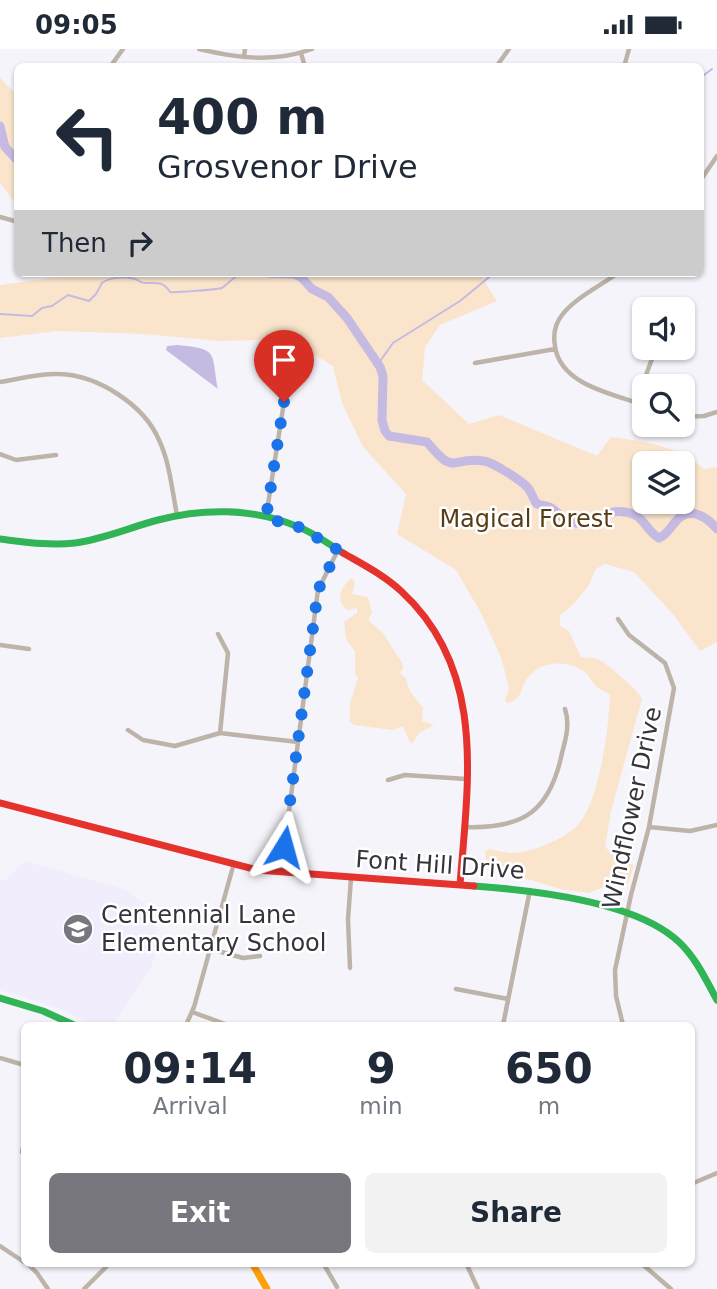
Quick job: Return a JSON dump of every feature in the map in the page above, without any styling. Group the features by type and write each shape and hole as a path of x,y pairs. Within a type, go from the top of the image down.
{"street":[{"path":"199,49 268,59 312,49"},
{"path":"244,57 245,49"},
{"path":"301,53 304,63"},
{"path":"704,175 717,156"},
{"path":"613,277 562,314 554,334 555,349 560,362 577,379 632,400"},
{"path":"475,363 555,349"},
{"path":"0,382 41,374 75,375 105,388 131,405 147,420 161,443 177,515"},
{"path":"266,518 284,402"},
{"path":"695,417 717,412"},
{"path":"0,454 16,460 56,455"},
{"path":"0,539 45,544 73,543 177,515 220,512 266,518 299,527 379,574 416,606 440,640 456,674 466,709 469,743 460,885"},
{"path":"281,873 318,590 338,550"},
{"name":"Windflower Drive","path":"618,619 629,635 665,663 673,680 674,698 649,827 627,912 615,982 622,1022"},
{"path":"218,634 228,653 220,733"},
{"path":"0,645 29,649"},
{"path":"464,827 498,827 515,822 536,809 544,800 556,779 559,767 567,728 565,709"},
{"path":"128,730 143,740 175,746 220,733 298,742"},
{"path":"388,780 405,775 466,779"},
{"name":"Font Hill Drive","path":"0,803 281,873 530,890 627,912 660,927 679,942 714,986 717,1000"},
{"path":"649,827 690,831 717,825"},
{"path":"187,1022 211,949 234,863"},
{"path":"350,968 348,919 351,878"},
{"path":"504,1022 530,890"},
{"path":"211,949 243,958 260,956"},
{"path":"456,989 508,999"},
{"path":"0,998 43,1011 67,1022"},
{"path":"192,1012 220,1022"},
{"path":"0,1058 21,1064"},
{"path":"695,1182 717,1173"},
{"path":"0,1246 21,1260"},
{"path":"30,1267 48,1289"},
{"path":"84,1289 106,1267"},
{"path":"254,1267 267,1289"},
{"path":"325,1267 337,1287"},
{"path":"468,1267 478,1289"},
{"path":"646,1267 671,1289"}],"shaded area":[{"path":"167,346 201,349 211,355 218,389 166,350"},
{"name":"Centennial Lane Elementary School","path":"25,861 128,890 153,913 158,945 151,968 115,1022 85,1022 61,1009 0,990 0,881 7,879"}],"green space":[{"path":"0,78 14,92 14,202 0,183"},
{"name":"Magical Forest","path":"59,277 482,277 497,301 440,325 425,347 422,380 469,424 499,415 597,456 611,437 649,443 674,451 632,451 632,514 695,514 695,462 704,469 717,467 717,642 700,651 672,613 634,572 605,564 597,569 582,594 560,615 560,626 569,631 581,657 595,658 607,665 642,699 611,811 605,847 619,860 634,865 628,884 609,885 588,893 560,889 521,877 486,860 485,851 489,849 523,852 561,838 581,821 598,778 608,725 610,695 597,687 579,668 555,664 546,665 532,673 518,697 507,703 505,700 509,689 502,660 482,615 456,570 397,534 406,494 363,447 342,403 333,366 288,339 218,341 144,334 58,331 0,338 0,285"},
{"path":"352,578 355,583 352,594 368,597 372,613 368,620 383,633 402,663 400,674 405,677 410,691 423,708 422,721 434,725 419,733 412,744 403,726 393,730 354,725 350,722 350,703 358,678 355,673 355,651 346,639 344,622 357,613 357,608 347,610 340,598 342,589"}],"waterway":[{"path":"704,75 712,69"},
{"path":"0,126 5,147 14,157"},
{"path":"0,314 32,316 68,295 89,301 102,283 113,278 160,283 170,292 180,292 222,288 236,277"},
{"path":"301,277 312,289 328,297 347,318 380,367 383,376 382,420 389,436 427,442 449,463 473,460 493,464 526,486 537,504 551,508 572,522 583,523 610,513 626,512 638,517 659,538 679,518 694,514 709,521 717,529"},
{"path":"378,364 393,343 460,301 489,277"}],"traffic: fast":[{"path":"0,539 47,544 75,543 175,516 228,512 280,520 308,531 343,553"},
{"path":"474,886 582,900 637,917 660,928 685,948 717,1000"},
{"path":"0,998 43,1011 67,1022"}],"traffic: slow":[{"path":"254,1267 267,1289"}],"traffic: jam":[{"path":"343,553 401,591 429,622 448,656 460,691 466,728 468,767 460,885"},
{"path":"0,803 257,870 474,886"}],"place":[{"name":"Centennial Lane Elementary School","path":"78,929"}],"route":[{"path":"284,402 266,518 299,527 338,550 328,565 318,590 284,847"}]}
